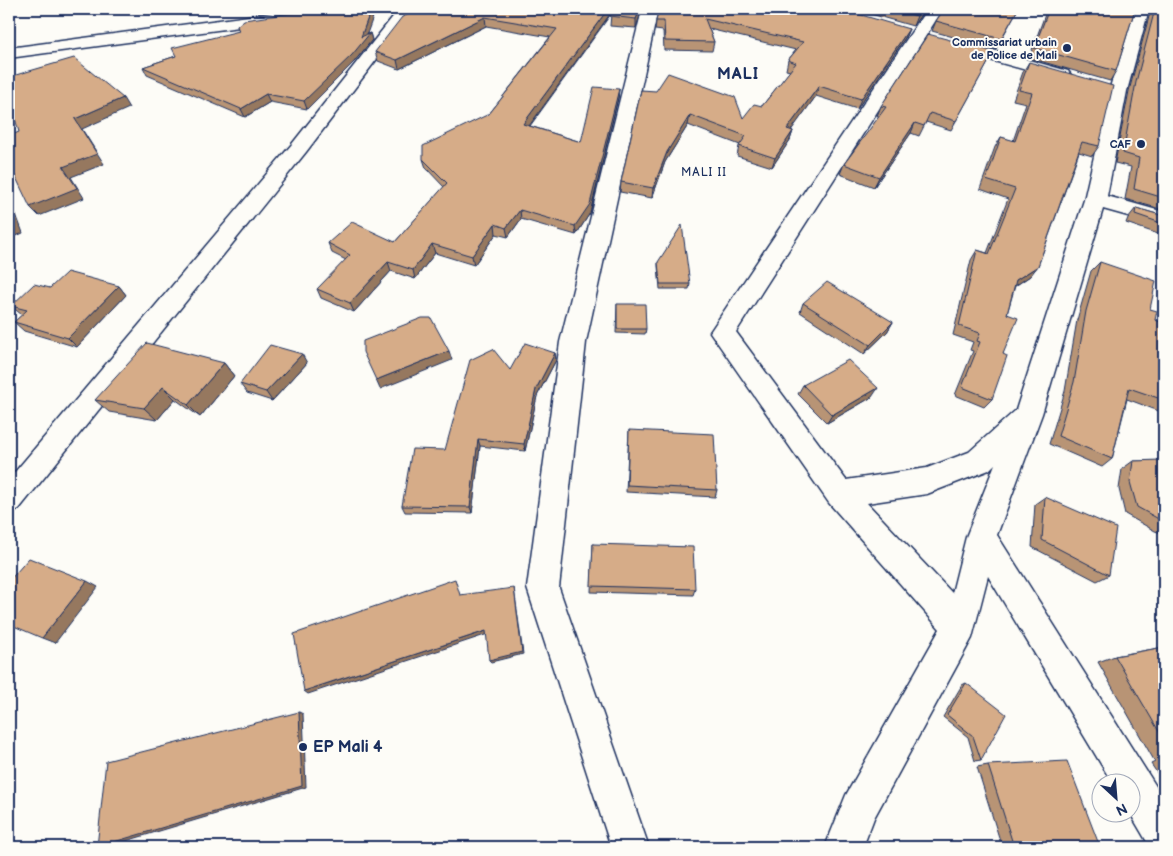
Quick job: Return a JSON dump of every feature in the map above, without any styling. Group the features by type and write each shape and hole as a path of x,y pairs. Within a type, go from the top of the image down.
{"street":[{"path":"9,53 336,9"},
{"path":"9,500 299,148 407,9"},
{"path":"630,847 543,588 573,342 649,14 652,9"},
{"path":"936,9 910,32 722,332 839,494 960,626"},
{"path":"844,847 859,808 960,626 981,537 1028,414 1095,200 1108,89 1141,9"},
{"path":"910,32 1080,81"},
{"path":"1095,200 1164,219"},
{"path":"839,494 927,481 979,461 1028,414"},
{"path":"981,537 1164,833"}],"building":[{"path":"319,9 371,9 361,37 370,33 352,55 304,101 266,94 241,109 143,67 176,56 172,48 239,31 237,26 244,20"},
{"path":"421,9 608,9 523,124 581,142 594,87 619,89 590,204 575,226 520,210 506,228 495,224 472,256 432,244 413,270 388,262 350,303 317,289 350,255 328,243 352,222 395,242 447,183 423,159 423,146 489,114 557,29 485,17 397,60 375,52 402,17"},
{"path":"612,9 640,9 636,19 610,16"},
{"path":"659,9 841,9 909,29 861,99 819,86 787,129 793,131 775,158 739,146 746,136 690,115 667,152 653,188 621,182 641,90 656,91 668,73 735,97 743,118 754,104 762,106 796,63 788,60 803,42 705,19 714,42 665,41 664,21 656,21"},
{"path":"890,9 922,9 917,16"},
{"path":"944,9 1018,9 1001,39 936,21"},
{"path":"1049,9 1135,9 1116,71 1034,48"},
{"path":"1155,9 1164,9 1164,198 1134,189 1139,158 1123,153 1136,82"},
{"path":"928,34 994,52 956,121 930,113 924,126 915,123 879,177 844,164 886,107 881,106"},
{"path":"74,58 123,98 75,119 97,154 63,167 77,188 30,207 9,163 9,136 19,132 9,101 9,77"},
{"path":"1029,62 1113,86 1099,146 1082,142 1038,266 1016,280 1007,314 1018,318 1003,354 1007,356 992,399 962,387 980,342 977,341 980,333 959,326 977,250 989,254 1015,189 986,180 1001,137 1015,141 1032,93 1019,90"},
{"path":"1136,208 1164,216 1164,224 1135,214"},
{"path":"9,210 14,223 9,225"},
{"path":"682,225 690,284 660,284 658,262"},
{"path":"1100,262 1156,281 1150,309 1157,311 1155,320 1164,323 1164,400 1129,388 1112,459 1058,436 1074,382 1086,311"},
{"path":"67,272 119,286 68,338 14,322 27,310 11,306 34,284 50,288"},
{"path":"827,282 893,322 870,345 803,303"},
{"path":"617,304 645,304 646,329 617,329"},
{"path":"422,318 431,318 449,351 376,380 363,352 363,341"},
{"path":"147,343 224,363 188,405 163,387 144,408 95,400"},
{"path":"525,343 555,353 536,389 524,444 478,439 470,507 402,506 412,449 445,450 470,360 493,349 510,370"},
{"path":"270,345 302,354 266,392 240,384"},
{"path":"848,360 878,388 832,415 803,385"},
{"path":"629,430 714,434 717,490 627,485"},
{"path":"1133,461 1164,461 1164,522 1137,507 1130,482"},
{"path":"1045,497 1116,528 1109,575 1042,540"},
{"path":"593,544 693,547 695,589 591,586"},
{"path":"29,558 87,581 42,638 9,624 9,581"},
{"path":"455,579 460,595 514,588 522,652 489,660 486,631 304,691 294,634"},
{"path":"1164,647 1164,740 1115,656"},
{"path":"966,683 1006,714 981,760 973,736 947,715"},
{"path":"299,712 302,786 97,847 106,761"},
{"path":"1067,761 1100,847 1014,847 988,765"}],"place":[{"name":"Commissariat urbain de Police de Mali","path":"1067,48"},
{"name":"CAF","path":"1141,144"},
{"name":"EP Mali 4","path":"303,747"}],"district":[{"name":"MALI","path":"738,74"},
{"name":"MALI II","path":"704,172"}]}
